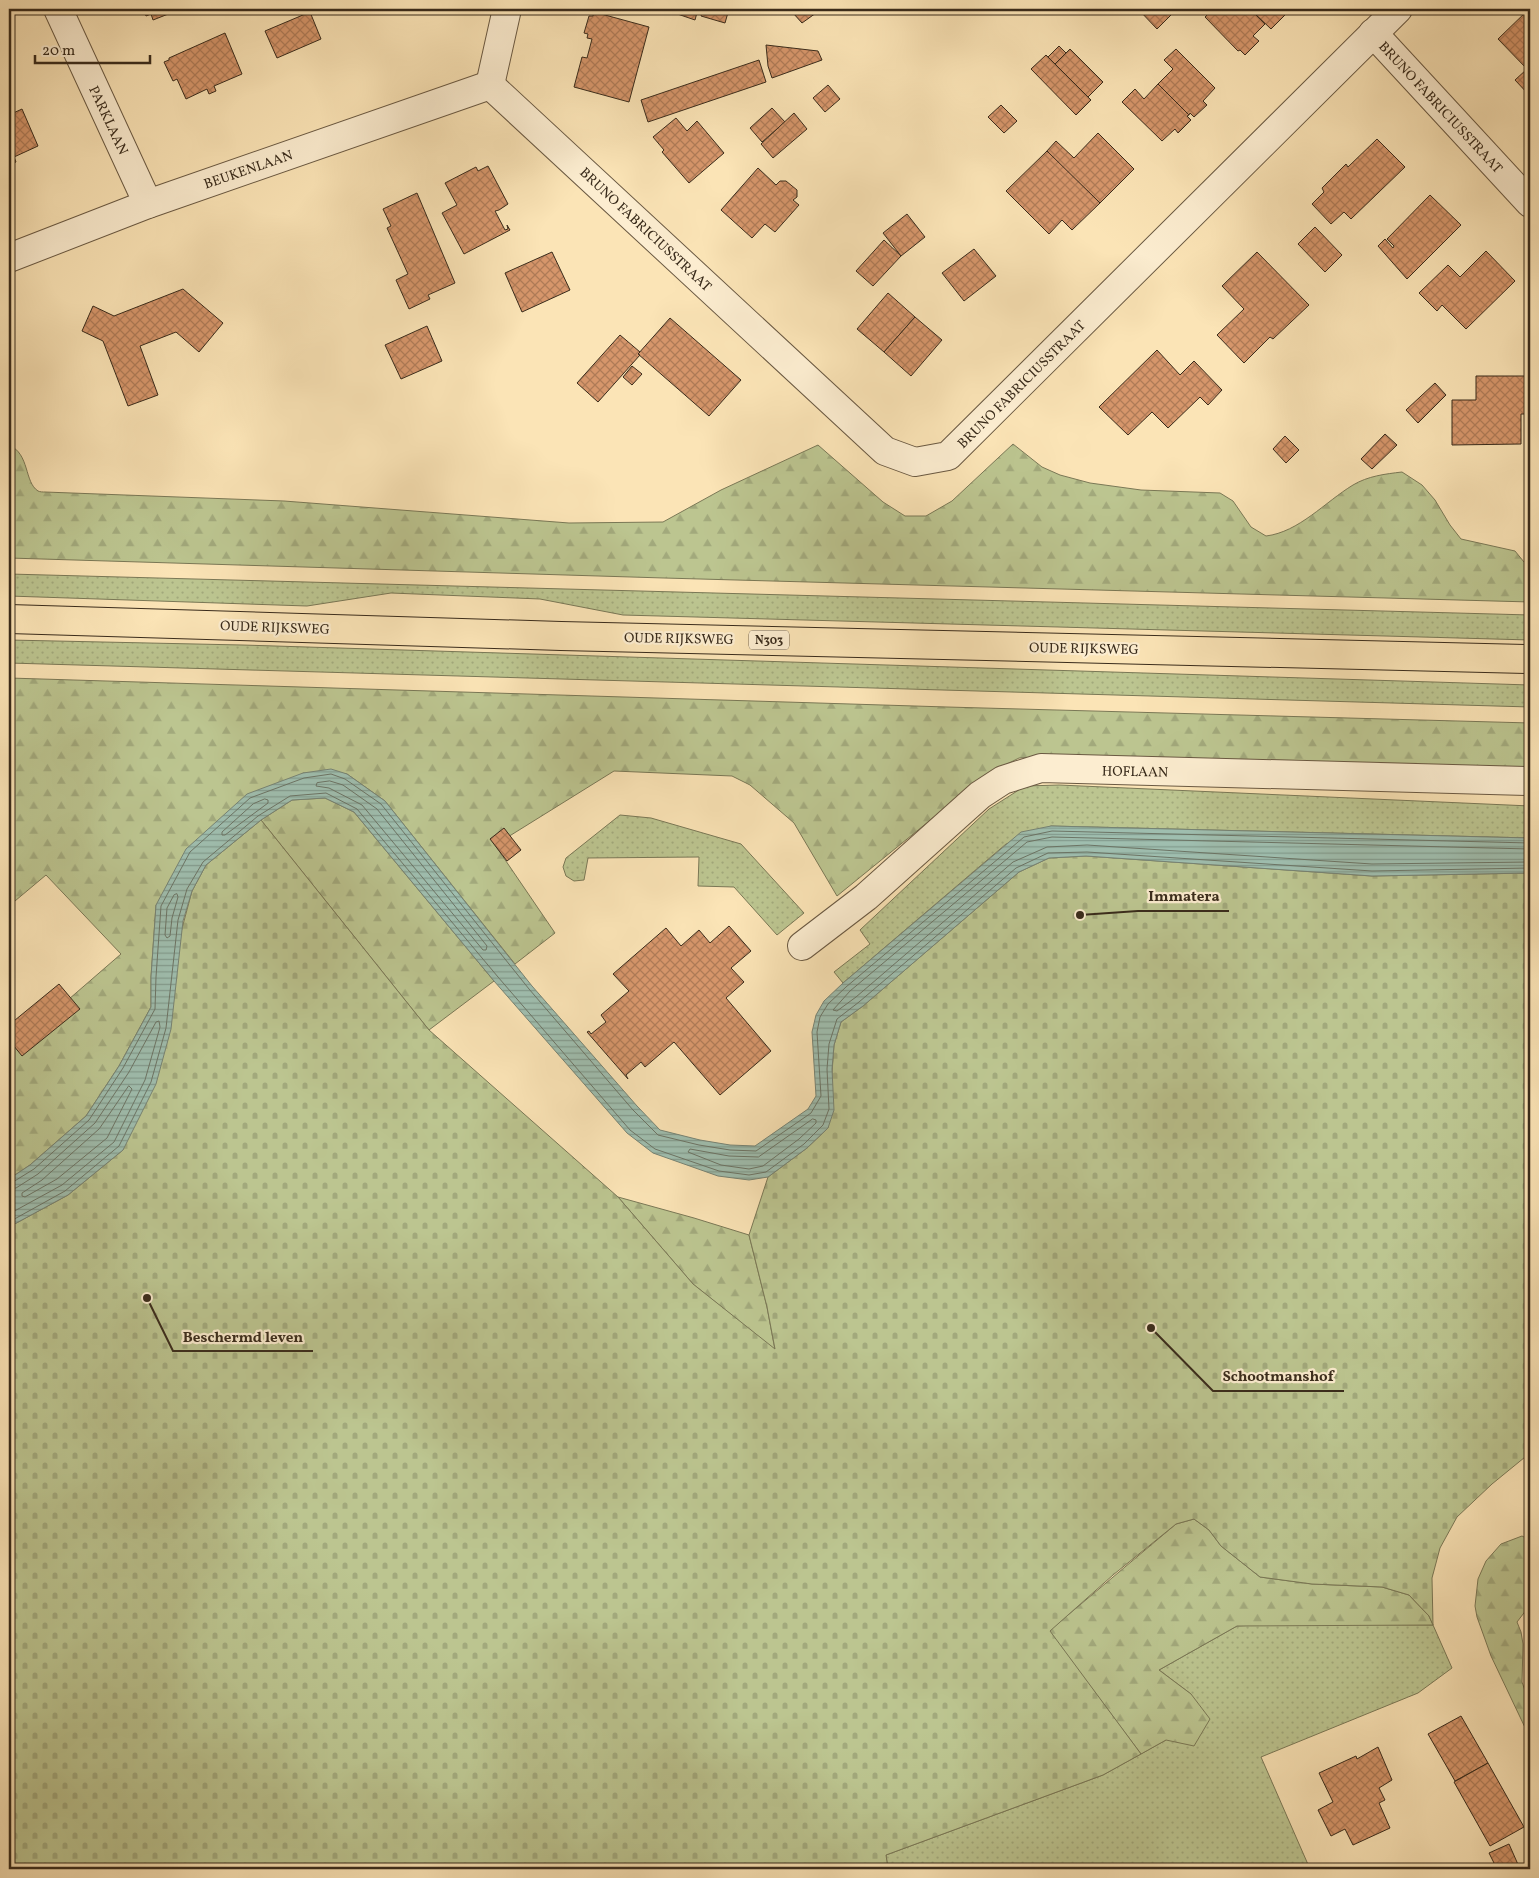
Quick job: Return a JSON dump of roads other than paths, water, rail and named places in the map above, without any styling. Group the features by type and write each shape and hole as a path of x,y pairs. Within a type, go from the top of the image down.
{"main road":[{"name":"OUDE RIJKSWEG","path":"9,619 551,636 1530,659"}],"street":[{"name":"PARKLAAN","path":"58,9 148,204"},
{"path":"490,85 507,9"},
{"name":"BRUNO FABRICIUSSTRAAT","path":"490,85 885,451 915,462 948,456 1398,9"},
{"name":"BRUNO FABRICIUSSTRAAT","path":"1373,33 1530,203"},
{"name":"BEUKENLAAN","path":"9,258 148,204 490,85"},
{"name":"HOFLAAN","path":"802,946 866,897 980,795 1003,780 1041,768 1530,781"}],"water":[{"path":"331,769 347,774 385,801 532,986 660,1130 730,1145 755,1146 808,1109 816,1096 812,1032 816,1015 824,1001 1021,832 1051,826 1530,838 1530,873 1372,876 1086,856 1049,858 1019,872 863,1006 841,1022 834,1045 832,1069 834,1110 828,1128 807,1148 768,1177 749,1180 718,1176 653,1153 627,1133 494,981 354,812 325,798 292,800 261,820 206,865 192,891 183,921 171,1029 156,1084 123,1150 68,1195 9,1227 9,1179 30,1165 86,1116 119,1066 151,1007 156,905 186,849 247,794 303,773"}],"place":[{"name":"Immatera","path":"1080,915"},
{"name":"Beschermd leven","path":"147,1298"},
{"name":"Schootmanshof","path":"1151,1328"}]}
